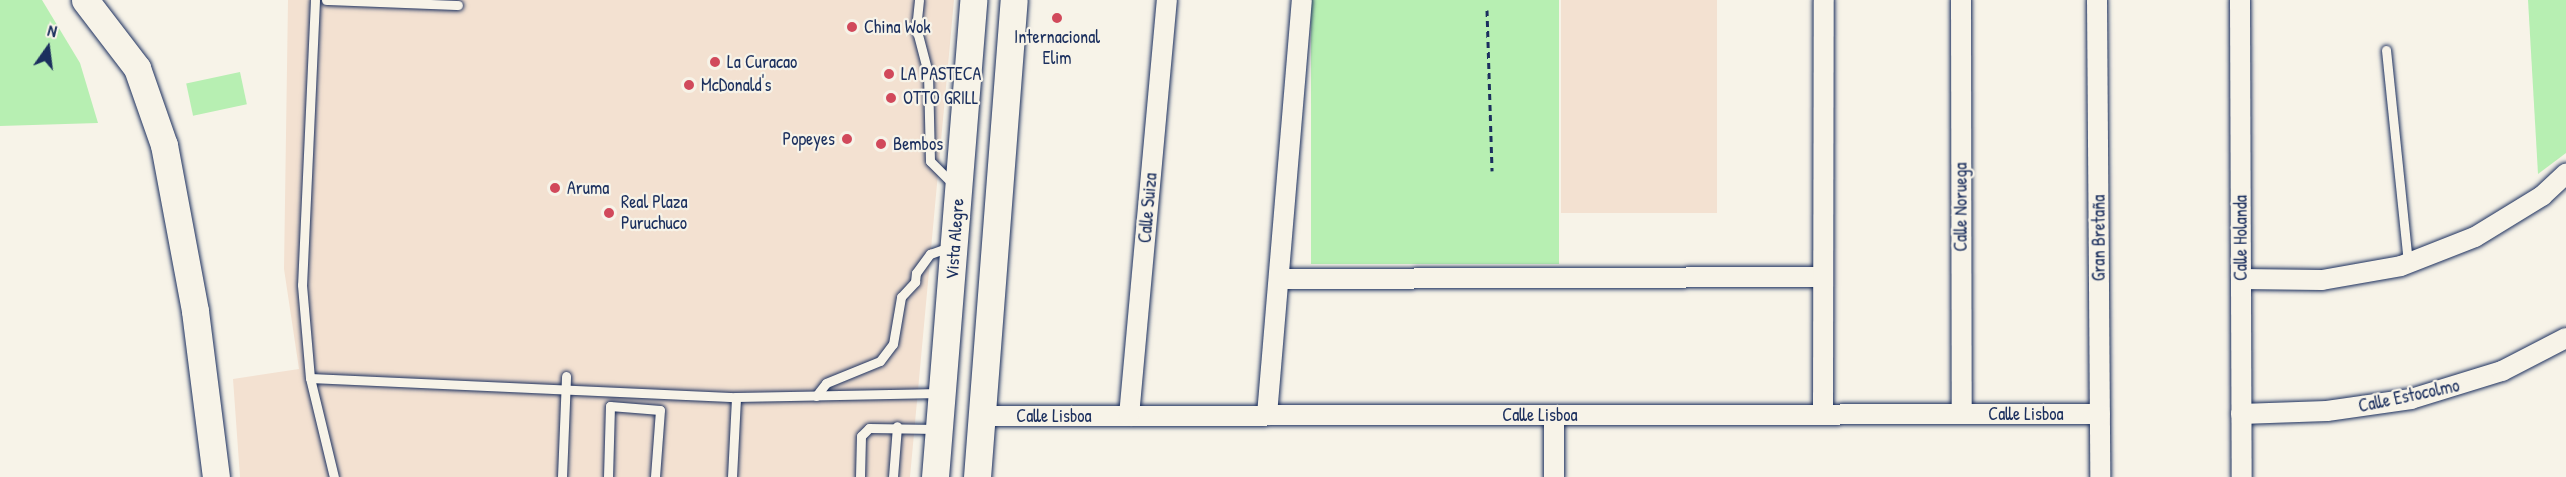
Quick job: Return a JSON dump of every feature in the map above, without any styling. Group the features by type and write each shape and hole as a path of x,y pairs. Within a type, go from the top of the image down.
{"street":[{"path":"85,0 137,68 164,145 195,311 216,477"},
{"name":"Vista Alegre","path":"941,472 939,430 973,0"},
{"path":"973,473 982,405 1014,0"},
{"name":"Calle Suiza","path":"1129,416 1167,0"},
{"path":"1267,415 1302,0"},
{"path":"1823,414 1824,0"},
{"name":"Calle Noruega","path":"1960,0 1962,414"},
{"name":"Gran Bretaña","path":"2097,0 2100,477"},
{"name":"Calle Holanda","path":"2240,0 2242,477"},
{"path":"2241,279 2322,280 2408,263 2475,237 2542,195 2566,174"},
{"path":"1279,279 1823,277"},
{"name":"Calle Estocolmo","path":"2241,414 2327,411 2411,399 2502,371 2566,338"},
{"path":"943,393 982,405"},
{"name":"Calle Lisboa","path":"982,405 1129,416 2100,414"},
{"path":"1554,415 1554,477"}],"lane":[{"path":"315,0 302,285 310,378 334,477"},
{"path":"326,0 458,5"},
{"path":"919,0 916,27 928,73 930,161 958,187"},
{"path":"2385,50 2408,263"},
{"path":"816,396 826,383 880,361 893,344 901,297 915,282 916,273 930,254 954,246"},
{"path":"562,477 566,376"},
{"path":"310,378 736,397 943,393"},
{"path":"732,477 736,397"},
{"path":"608,477 610,406 660,410 655,477"},
{"path":"860,477 861,436 869,428 897,426 939,430"},
{"path":"892,477 897,426"}],"path":[{"path":"1487,10 1492,171"}],"shaded area":[{"name":"Real Plaza Puruchuco","path":"288,0 954,0 910,477 240,477 233,379 299,369 284,269"},
{"path":"1561,0 1717,0 1717,213 1561,213"}],"green space":[{"path":"0,0 42,0 80,63 98,123 0,126"},
{"path":"1311,0 1559,0 1559,264 1311,264"},
{"path":"2528,0 2566,0 2566,153 2538,174"},
{"path":"240,72 247,104 193,116 186,83"}],"place":[{"name":"Internacional Elim","path":"1057,18"},
{"name":"China Wok","path":"852,27"},
{"name":"La Curacao","path":"715,62"},
{"name":"LA PASTECA","path":"889,74"},
{"name":"McDonald's","path":"689,85"},
{"name":"OTTO GRILL","path":"891,98"},
{"name":"Popeyes","path":"847,139"},
{"name":"Bembos","path":"881,144"},
{"name":"Aruma","path":"555,188"},
{"name":"Real Plaza Puruchuco","path":"609,213"}]}
